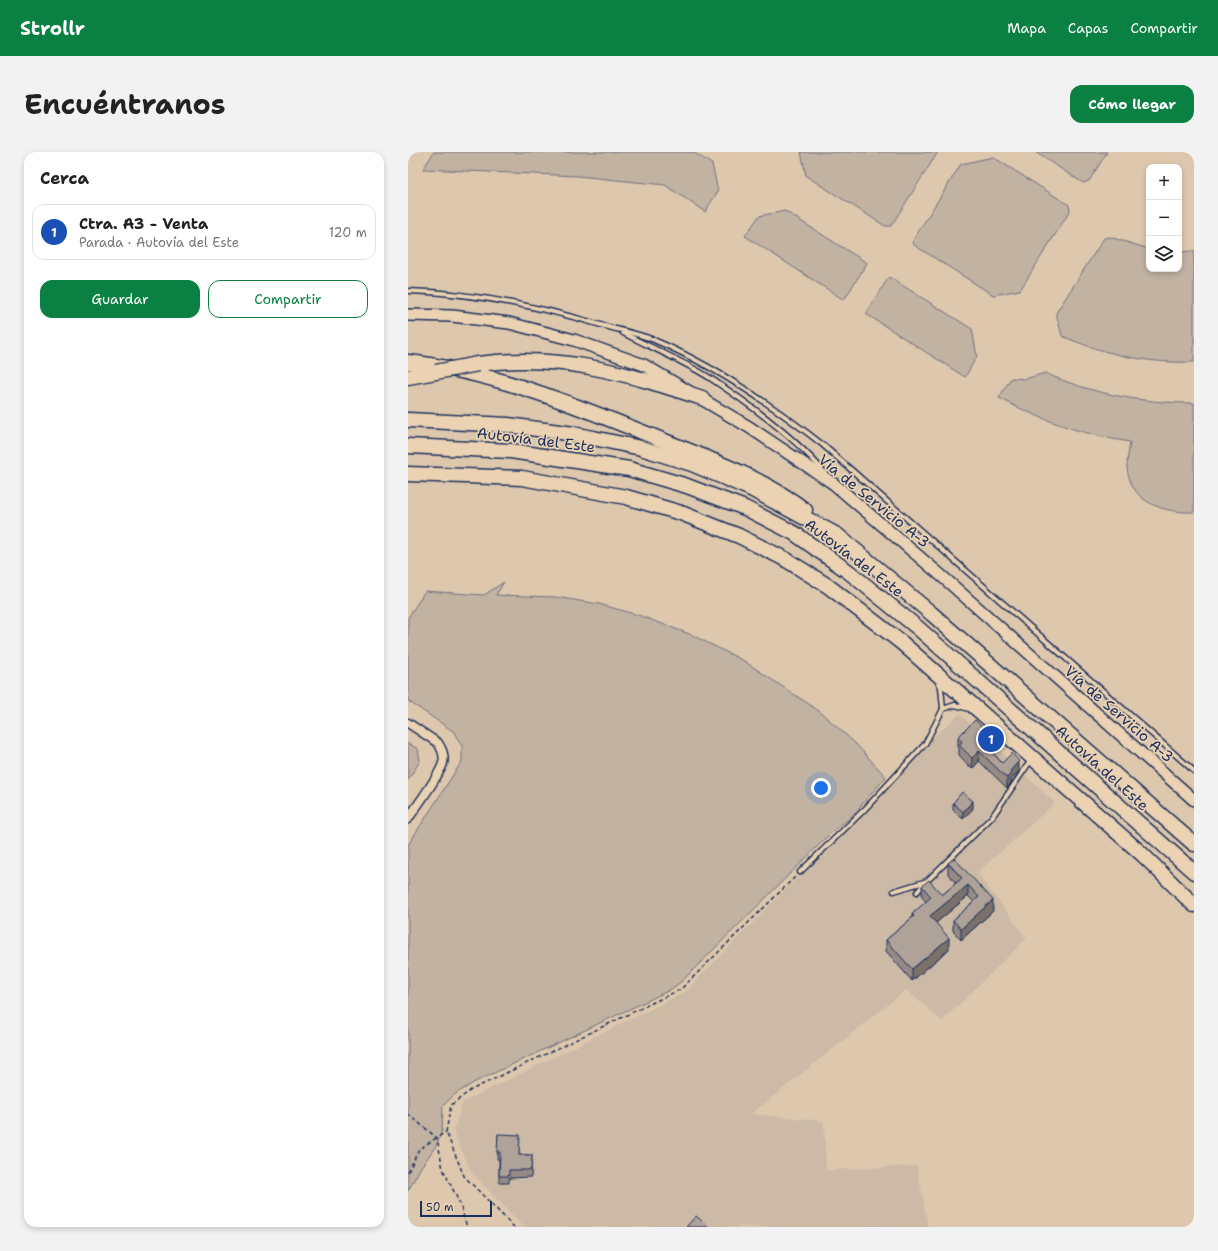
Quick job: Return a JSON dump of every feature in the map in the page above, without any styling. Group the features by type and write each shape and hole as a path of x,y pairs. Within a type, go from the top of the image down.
{"highway":[{"path":"408,378 478,364 508,360 556,362 598,368 638,377 702,398"},
{"path":"408,362 427,364 504,382 577,405 720,464 784,494 837,535"},
{"name":"Autovía del Este","path":"408,420 508,425 574,434 641,448 692,464 750,489 837,535 938,619 1194,844"},
{"name":"Autovía del Este","path":"408,446 511,451 630,469 687,486 745,508 794,533 849,572 918,628 1194,872"},
{"path":"408,474 522,478 626,496 681,513 739,536 791,563 828,586 902,643 1142,854 1194,905"}],"main road":[{"name":"Vía de Servicio A-3","path":"408,315 452,316 509,323 574,340 644,365 749,427 834,484 944,578 1194,800"}],"street":[{"path":"408,723 438,743 442,747 444,758 441,768 408,819"}],"lane":[{"path":"408,291 444,292 499,300 551,310 653,340 714,370 787,417 823,445 1194,771"},
{"path":"614,328 709,378 759,413 812,458 834,484"},
{"path":"800,872 865,809 925,744 943,709 941,687 932,670"},
{"path":"943,709 955,704 979,711"},
{"path":"917,892 992,817 1033,758"},
{"path":"894,891 927,881"}],"path":[{"path":"514,1227 464,1176 446,1132 451,1105 471,1090 682,989 800,872"},
{"path":"408,1114 437,1138 443,1169 460,1204 467,1227"},
{"path":"408,1172 419,1149 446,1132"}],"shaded area":[{"path":"434,152 693,152 712,164 718,191 705,212 665,185 578,176 423,169"},
{"path":"801,152 938,152 891,226 885,226 806,176"},
{"path":"1035,152 1107,152 1089,181 1083,183"},
{"path":"993,157 1069,205 1070,211 1020,290 993,295 914,245 913,240 961,164"},
{"path":"785,211 867,263 844,300 745,236 759,216"},
{"path":"1110,237 1146,248 1146,272 1182,272 1182,252 1194,251 1194,362 1160,361 1110,353 1062,336 1056,313 1104,238"},
{"path":"889,277 972,329 977,356 965,377 866,314"},
{"path":"1045,373 1081,387 1118,396 1175,403 1194,403 1194,512 1183,512 1160,508 1142,497 1135,489 1130,479 1127,467 1130,442 1063,426 999,398 1011,378 1025,379"},
{"path":"504,582 496,595 555,597 599,604 638,615 692,635 744,661 819,711 855,743 886,777 851,817 832,832 682,981 670,990 475,1082 454,1095 443,1106 442,1131 436,1146 421,1167 408,1191 408,845 462,761 462,746 453,731 408,701 408,618 425,591 484,595"},
{"path":"960,714 1055,803 977,873 1027,938 942,1021 906,990 751,1114 824,1121 826,1170 917,1166 928,1227 523,1227 472,1173 453,1131 463,1102 685,992 938,733"},
{"path":"408,743 418,749 420,761 408,780"}],"building":[{"path":"975,720 988,733 981,740 1002,763 1012,753 1019,761 1010,771 1011,773 1007,778 979,751 972,758 959,745 962,742 958,737"},
{"path":"962,792 973,801 963,812 953,803"},
{"path":"954,858 993,900 961,929 953,920 979,897 968,885 930,916 949,938 912,969 886,940 914,916 912,914 931,897 922,886 929,880 942,895 962,878 948,863"},
{"path":"498,1134 520,1135 519,1155 532,1155 531,1170 509,1170 509,1176 499,1176 500,1152 497,1152"},
{"path":"696,1216 709,1227 686,1227"}],"place":[{"name":"Ctra. A3 - Venta","path":"991,739"}]}
